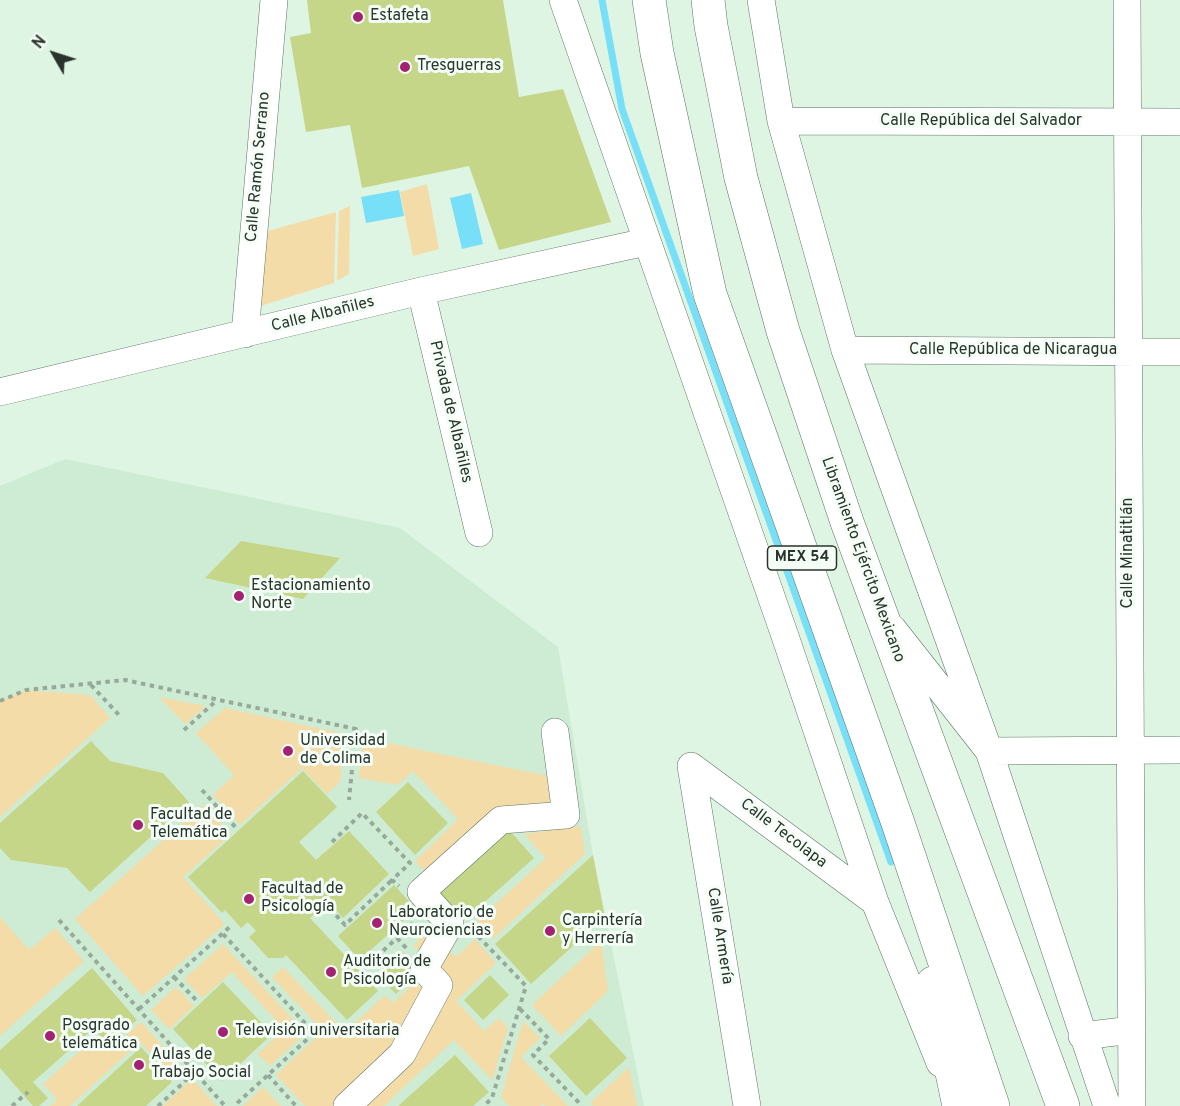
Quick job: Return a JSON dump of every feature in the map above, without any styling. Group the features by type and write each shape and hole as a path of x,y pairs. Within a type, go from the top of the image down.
{"highway":[{"name":"MEX 54","path":"649,0 657,53 710,294 898,823 993,1106"},
{"name":"Libramiento Ejército Mexicano","path":"708,0 741,178 783,331 847,522 1063,1106"},
{"path":"898,823 958,1106"}],"street":[{"name":"Calle Ramón Serrano","path":"245,334 274,0"},
{"path":"563,0 785,636 875,902 958,1106"},
{"path":"761,0 781,121 845,350 989,751 1107,1106"},
{"name":"Calle Minatitlán","path":"1127,0 1132,1106"},
{"name":"Calle República del Salvador","path":"781,121 1180,122"},
{"name":"Calle Albañiles","path":"0,392 421,291 646,243"},
{"name":"Privada de Albañiles","path":"421,291 479,533"},
{"name":"Calle República de Nicaragua","path":"845,350 1180,352"},
{"path":"881,614 989,751"},
{"path":"347,1106 402,1054 440,985 424,969 450,924 421,892 501,820 566,815 555,732"},
{"path":"989,751 1180,750"},
{"name":"Calle Tecolapa","path":"691,766 875,902"},
{"name":"Calle Armería","path":"691,766 747,1106"},
{"path":"1082,1036 1132,1030"}],"path":[{"path":"0,701 26,690 125,680 356,729 349,800"},
{"path":"91,685 119,715"},
{"path":"184,730 217,701"},
{"path":"202,790 238,830"},
{"path":"324,902 345,925 410,863 362,813 332,842"},
{"path":"392,880 400,888"},
{"path":"370,963 423,912 457,949 475,933 526,986 492,1098 484,1106"},
{"path":"59,920 225,1106"},
{"path":"139,1009 232,925"},
{"path":"223,934 314,1033 234,1106"},
{"path":"174,977 197,1001"},
{"path":"520,1009 549,1039 533,1055 582,1106"},
{"path":"158,1106 195,1072"},
{"path":"268,1075 296,1106"},
{"path":"12,1106 28,1092"}],"shaded area":[{"path":"427,184 439,249 413,256 400,192"},
{"path":"350,206 349,274 337,281 339,211"},
{"path":"336,212 334,283 257,307 264,232"},
{"name":"Universidad de Colima","path":"65,459 400,528 558,647 593,855 644,1106 0,1106 0,486"},
{"path":"26,690 90,695 110,718 0,817 0,701"},
{"path":"159,697 205,706 205,707 185,724"},
{"path":"225,708 345,734 340,782 327,794 302,768 240,825 213,795 234,775 196,733"},
{"path":"363,738 549,776 552,807 428,875 415,861 458,819 413,771 398,785 359,778"},
{"path":"204,804 231,834 183,877 225,924 143,996 75,919"},
{"path":"581,826 585,854 493,939 477,921 546,858 524,834"},
{"path":"0,917 29,950 55,928 84,961 0,1036"},
{"path":"430,930 456,957 475,939 496,963 456,1001 484,1031 499,1018 508,1028 492,1080 454,1040 384,1106 305,1106 276,1075 323,1031 272,977 283,967 345,1032 385,995 393,1003 432,966 413,945"},
{"path":"601,941 608,991 561,1036 532,1005"},
{"path":"223,944 306,1033 270,1066 258,1054 284,1029 232,972 202,998 184,979"},
{"path":"176,987 194,1006 169,1029 151,1010"},
{"path":"523,1021 540,1038 521,1057 568,1106 545,1106 543,1104 540,1106 509,1106 501,1097"},
{"path":"141,1022 185,1070 175,1079 140,1042 70,1106 50,1106 57,1099 43,1084 95,1037 108,1051"},
{"path":"629,1067 637,1106 593,1106 590,1103"},
{"path":"192,1079 217,1106 163,1106"},
{"path":"263,1087 281,1106 243,1106"}],"water":[{"path":"399,190 404,216 366,223 361,197"},
{"path":"471,193 483,244 462,249 450,198"}],"building":[{"path":"307,0 503,0 519,97 563,89 611,222 499,250 469,166 362,188 350,125 306,132 290,37 311,33"},
{"path":"241,541 340,558 303,599 205,578"},
{"name":"Facultad de Telemática","path":"91,741 110,761 163,773 189,802 90,892 67,868 11,860 0,848 0,823"},
{"path":"303,771 337,807 299,842 316,860 349,831 389,874 343,918 324,897 311,909 315,914 310,918 378,991 347,1020 286,955 283,958 268,958 249,937 256,931 248,922 241,928 225,910 222,913 188,877"},
{"path":"408,782 448,823 415,855 376,812"},
{"path":"510,831 534,858 462,922 438,895"},
{"name":"Carpintería y Herrería","path":"593,855 605,917 531,984 495,944"},
{"name":"Laboratorio de Neurociencias","path":"394,885 416,909 360,960 338,936"},
{"path":"402,952 420,971 396,994 377,975"},
{"name":"Posgrado telemática","path":"92,968 137,1020 108,1045 94,1028 33,1082 48,1098 39,1106 33,1106 0,1068 0,1050"},
{"path":"490,975 509,995 483,1020 464,1000"},
{"name":"Televisión universitaria","path":"223,982 272,1034 222,1081 173,1029"},
{"path":"590,1018 627,1058 586,1096 549,1056"},
{"name":"Aulas de Trabajo Social","path":"141,1047 172,1082 146,1106 77,1106"},
{"path":"455,1055 489,1092 473,1106 398,1106"}],"waterway":[{"path":"602,0 622,109 891,862"}],"place":[{"name":"Estafeta","path":"358,17"},
{"name":"Tresguerras","path":"405,67"},
{"name":"Estacionamiento Norte","path":"239,596"},
{"name":"Universidad de Colima","path":"288,751"},
{"name":"Facultad de Telemática","path":"138,825"},
{"name":"Facultad de Psicología","path":"249,899"},
{"name":"Laboratorio de Neurociencias","path":"377,923"},
{"name":"Carpintería y Herrería","path":"550,931"},
{"name":"Auditorio de Psicología","path":"331,972"},
{"name":"Televisión universitaria","path":"223,1032"},
{"name":"Posgrado telemática","path":"50,1036"},
{"name":"Aulas de Trabajo Social","path":"139,1065"}]}
